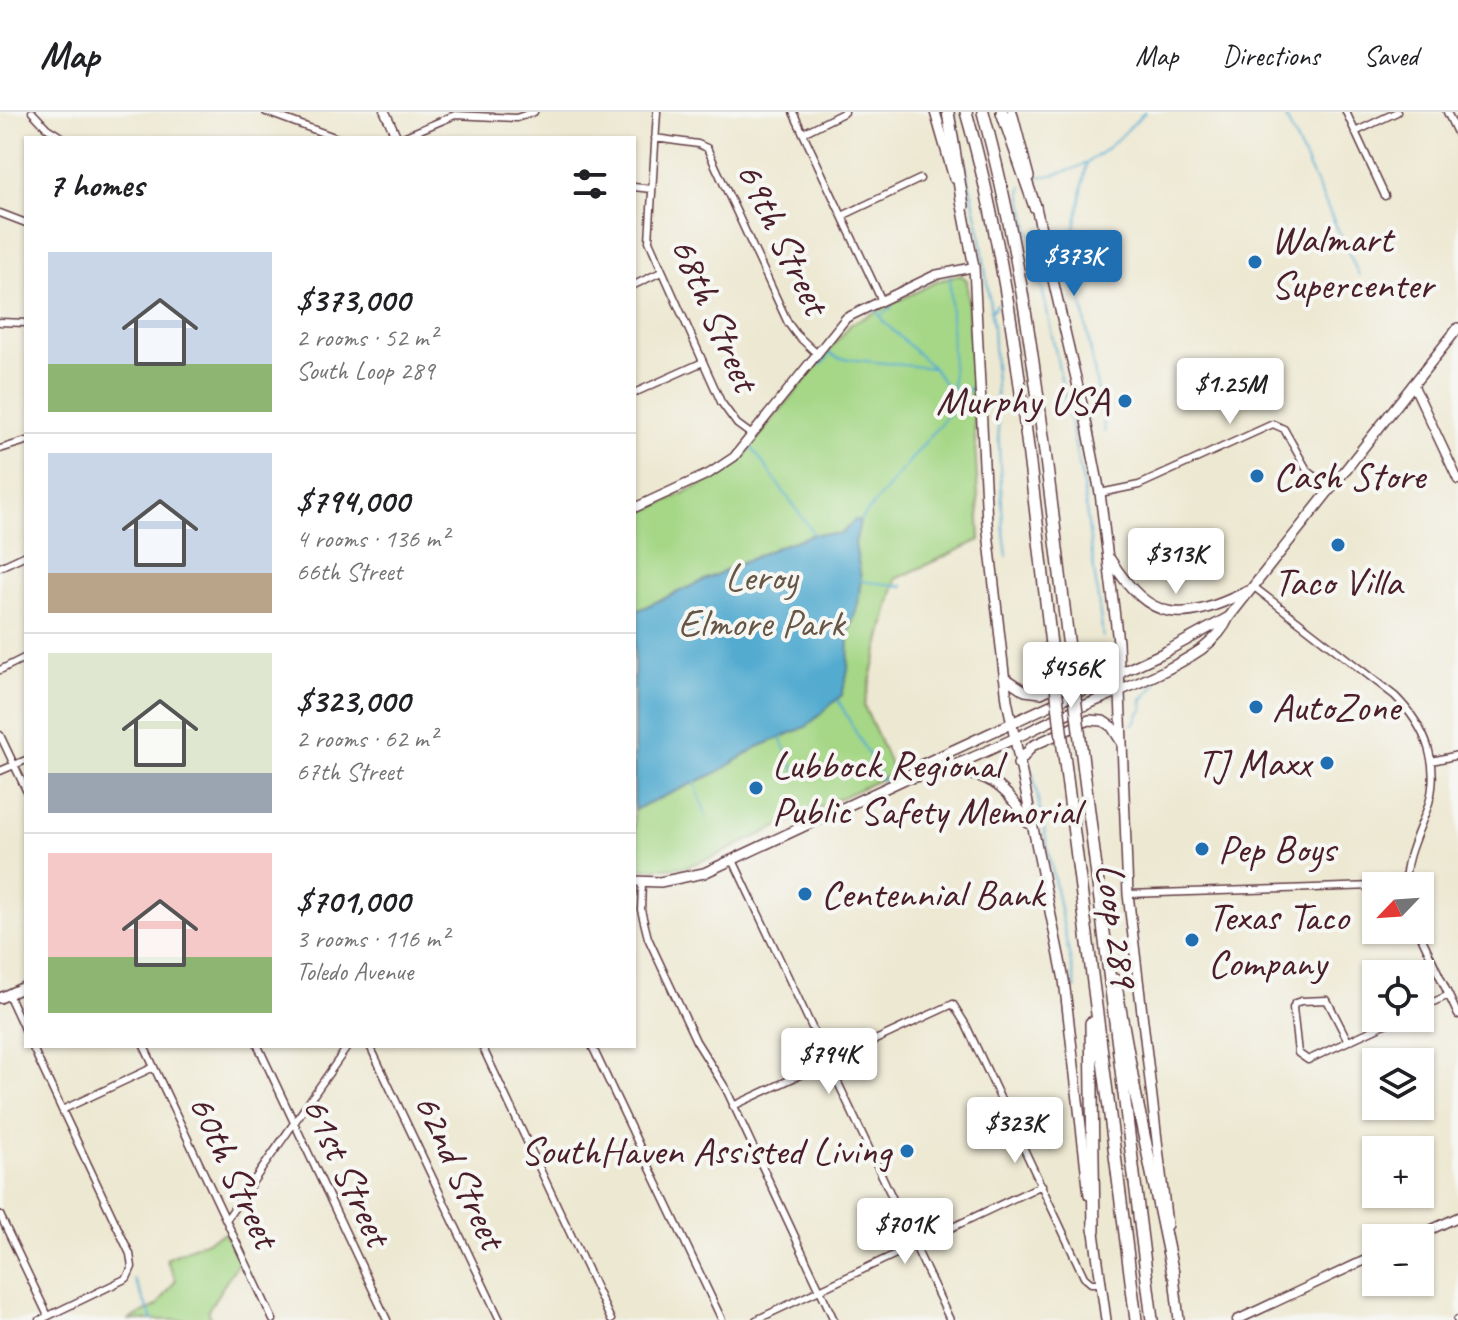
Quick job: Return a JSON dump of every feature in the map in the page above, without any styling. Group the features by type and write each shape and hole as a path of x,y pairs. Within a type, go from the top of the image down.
{"highway":[{"path":"948,112 963,206"},
{"name":"Loop 289","path":"966,112 989,205 1008,303 1136,1320"},
{"name":"Loop 289","path":"983,112 1022,285 1152,1320"},
{"path":"1002,112 1035,207"},
{"path":"1105,943 1119,995 1138,1107 1173,1274"},
{"path":"1092,978 1094,1230"}],"main road":[{"path":"935,112 963,206 974,267 987,523 1004,677 1018,764 1064,980 1106,1320"},
{"path":"1012,112 1086,421 1100,493 1118,642 1128,894 1179,1320"},
{"path":"925,776 1120,689 1197,652 1218,636 1229,617 1458,328"},
{"path":"1107,555 1138,596 1168,611 1193,613 1219,605 1254,587"},
{"path":"638,881 690,877 733,860 905,779 921,765 1185,642 1229,617"},
{"path":"1004,677 1025,691 1041,693 1107,661 1116,651 1118,642"},
{"path":"1018,764 1032,746 1089,720 1103,721 1112,727 1124,746"},
{"path":"905,779 957,772 986,778 1013,799 1033,831"},
{"path":"4,996 24,987"}],"street":[{"path":"32,112 60,136"},
{"path":"266,112 332,136"},
{"path":"385,112 398,136"},
{"path":"404,136 455,115 516,118 534,112"},
{"name":"68th Street","path":"657,112 649,241 726,412 752,435"},
{"path":"793,112 881,299"},
{"path":"803,133 845,112"},
{"path":"1346,112 1385,196"},
{"path":"1355,132 1397,112"},
{"path":"1447,112 1458,135"},
{"name":"69th Street","path":"655,138 707,148 788,323 816,353"},
{"path":"842,216 920,179"},
{"path":"636,187 651,189"},
{"path":"0,213 24,222"},
{"path":"636,507 734,457 846,318 935,275 974,267"},
{"path":"636,284 661,272"},
{"path":"0,322 24,323"},
{"path":"636,392 703,362"},
{"path":"1413,384 1458,480"},
{"path":"1100,493 1139,485 1267,425 1278,424 1284,429 1307,470 1331,489"},
{"path":"0,449 24,442"},
{"path":"0,567 24,556"},
{"path":"1254,587 1403,704 1423,733 1432,761 1432,790 1407,857 1406,872"},
{"path":"0,670 24,658"},
{"path":"0,735 24,786"},
{"path":"1432,761 1458,755"},
{"path":"0,771 24,761"},
{"path":"733,860 950,1320"},
{"path":"638,881 648,938 696,1041 733,1106 834,1320"},
{"path":"1128,894 1362,886"},
{"path":"1425,944 1458,1015"},
{"path":"1434,1002 1449,995"},
{"path":"4,996 24,1030"},
{"path":"1348,1041 1327,1000 1295,1003 1297,1048 1302,1057 1310,1059 1368,1032"},
{"path":"733,1106 953,1004 966,1025 1087,1281 1102,1283"},
{"path":"33,1048 130,1254 132,1267 127,1278 40,1320"},
{"name":"60th Street","path":"145,1048 273,1320"},
{"name":"61st Street","path":"259,1048 387,1320"},
{"path":"226,1220 347,1048"},
{"name":"62nd Street","path":"371,1048 500,1320"},
{"path":"483,1048 611,1320"},
{"path":"593,1048 722,1320"},
{"path":"62,1110 154,1067"},
{"path":"756,1320 1042,1185"},
{"path":"0,1215 48,1316"},
{"path":"1434,1228 1458,1217"},
{"path":"1237,1320 1362,1262"}],"green space":[{"name":"Leroy Elmore Park","path":"960,275 967,280 980,540 896,579 864,706 894,773 686,867 636,869 636,515 733,468 851,324 938,281"},
{"path":"225,1233 239,1261 208,1310 212,1320 128,1320 157,1306 176,1280 166,1259"}],"water":[{"path":"855,520 860,521 855,544 861,578 858,604 849,633 848,670 842,695 806,727 758,747 718,772 636,809 636,611 777,547 814,534 841,534"}],"waterway":[{"path":"1037,177 1085,164 1145,112"},
{"path":"1283,112 1359,275"},
{"path":"954,113 980,231 993,327 1007,556"},
{"path":"1087,162 1072,245 1105,432"},
{"path":"1022,187 1035,254 1026,264"},
{"path":"1035,254 1082,479 1103,637"},
{"path":"950,275 953,393"},
{"path":"880,316 891,308 890,301"},
{"path":"991,312 997,304"},
{"path":"875,308 883,321 934,369 957,402"},
{"path":"825,351 838,358 932,368"},
{"path":"815,363 822,364 828,357"},
{"path":"860,521 970,388"},
{"path":"750,445 814,534"},
{"path":"861,581 903,586"},
{"path":"1132,724 1143,710 1142,700 1156,684 1155,680"},
{"path":"838,700 884,783"},
{"path":"780,738 796,773"},
{"path":"1032,769 1076,989"},
{"path":"695,782 707,818"},
{"path":"134,1279 153,1320"}],"place":[{"name":"Walmart Supercenter","path":"1255,262"},
{"name":"Murphy USA","path":"1125,401"},
{"name":"Cash Store","path":"1257,476"},
{"name":"Taco Villa","path":"1338,545"},
{"name":"AutoZone","path":"1256,707"},
{"name":"TJ Maxx","path":"1327,763"},
{"name":"Lubbock Regional Public Safety Memorial","path":"756,788"},
{"name":"Pep Boys","path":"1202,849"},
{"name":"Centennial Bank","path":"805,894"},
{"name":"Texas Taco Company","path":"1192,940"},
{"name":"SouthHaven Assisted Living","path":"907,1151"}]}
